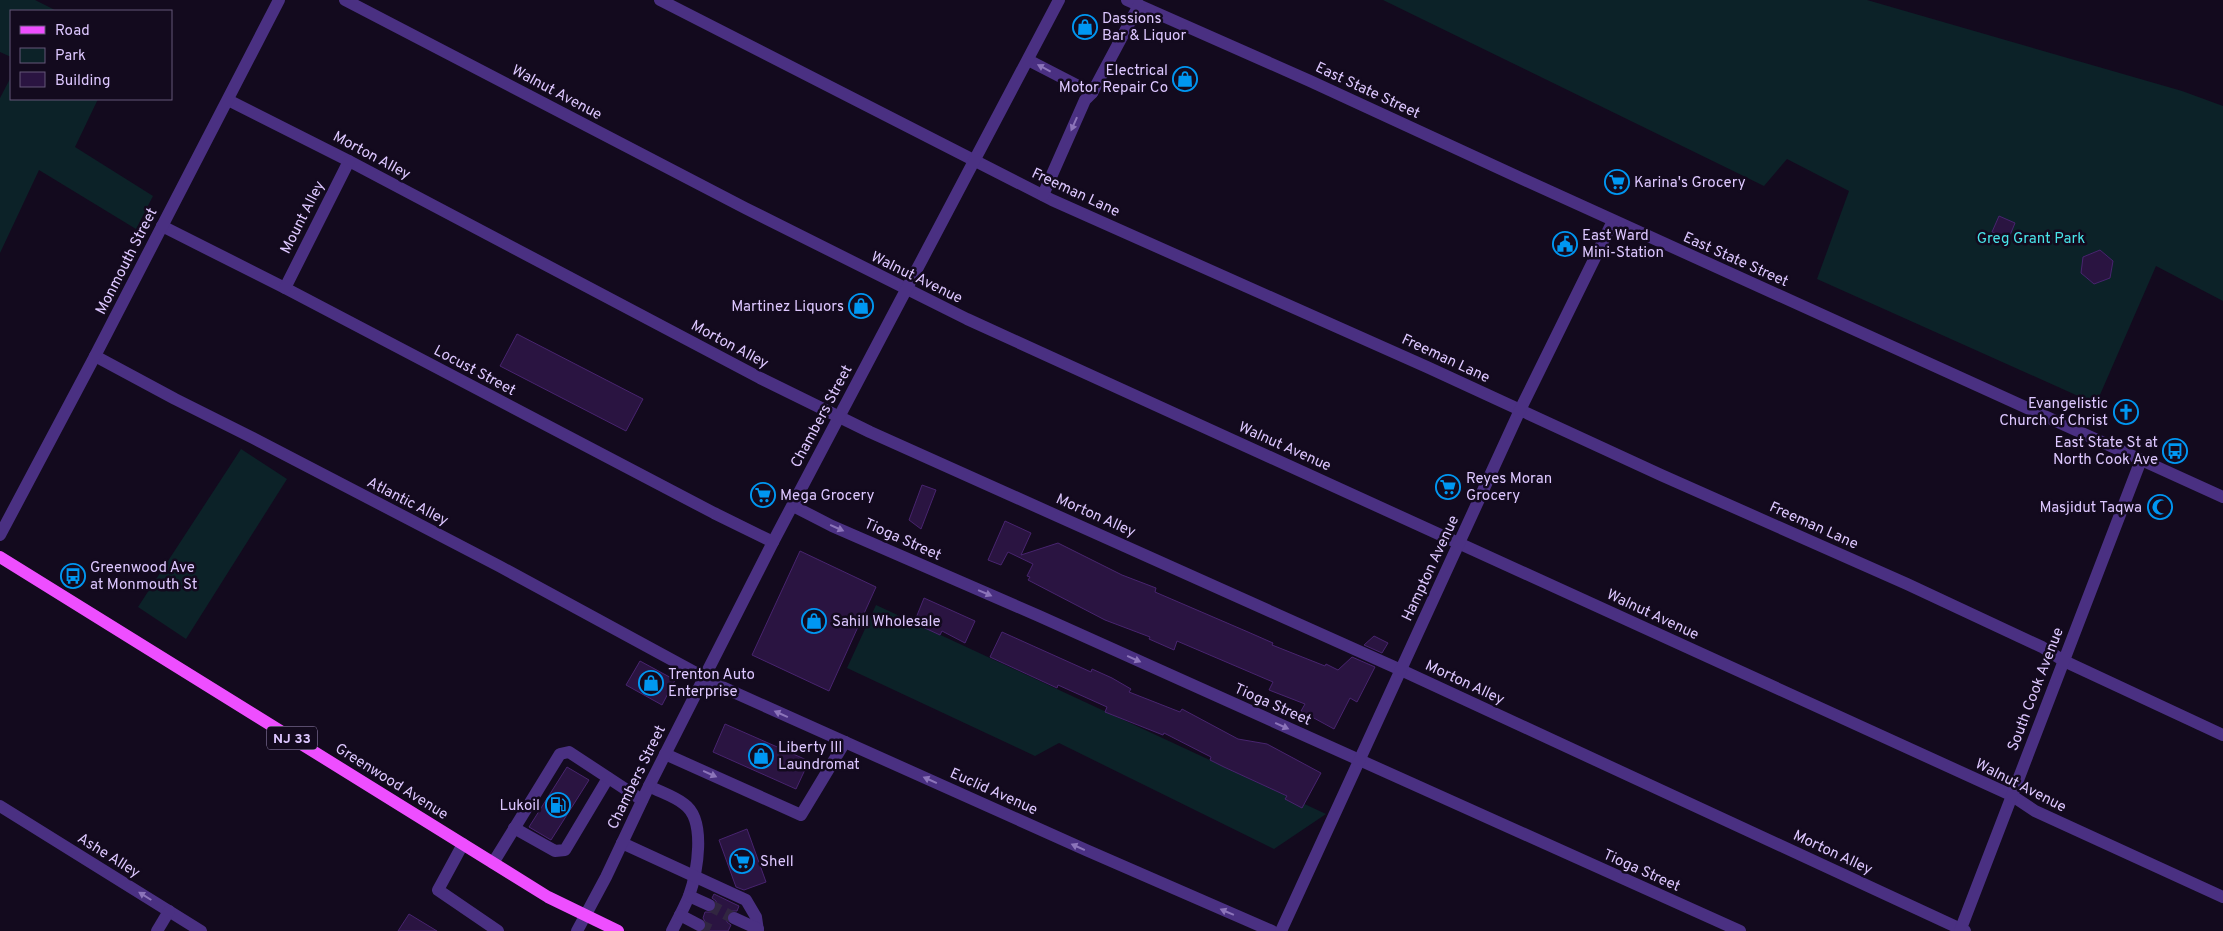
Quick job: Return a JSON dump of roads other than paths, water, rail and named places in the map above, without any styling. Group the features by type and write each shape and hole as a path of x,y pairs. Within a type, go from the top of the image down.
{"main road":[{"name":"Greenwood Avenue","path":"0,557 548,897 618,931"}],"street":[{"name":"Monmouth Street","path":"0,535 279,0"},
{"name":"Walnut Avenue","path":"345,0 745,208 967,319 2011,795 2035,811 2223,897"},
{"name":"Freeman Lane","path":"660,0 1043,195 1661,475 1907,584 2042,647 2064,661 2223,735"},
{"name":"Chambers Street","path":"577,931 773,542 1059,0"},
{"name":"East State Street","path":"1127,0 1310,81 2223,498"},
{"path":"1043,195 1085,100 1092,93 1139,5"},
{"path":"1028,60 1092,93"},
{"name":"Morton Alley","path":"228,100 760,378 870,432 1400,670 1962,930"},
{"name":"Mount Alley","path":"285,288 349,162"},
{"name":"Hampton Avenue","path":"1281,931 1358,759 1520,410 1614,221"},
{"name":"Locust Street","path":"162,226 285,288 707,510 773,542"},
{"name":"Atlantic Alley","path":"95,356 175,400 253,438 499,566 705,678"},
{"name":"South Cook Avenue","path":"1962,930 2011,795 2141,460"},
{"name":"Tioga Street","path":"793,506 832,526 1740,931"},
{"name":"Euclid Avenue","path":"705,678 1272,931"},
{"path":"665,754 801,815 846,742"},
{"path":"493,863 560,754 569,752 642,800"},
{"path":"514,828 555,851 565,850 608,778"},
{"path":"649,786 685,804 695,817 698,840 694,876 688,896 672,931"},
{"name":"Ashe Alley","path":"0,806 201,931"},
{"path":"622,843 746,900 756,916 758,930"},
{"path":"463,844 438,890 498,931"},
{"path":"688,896 708,906"},
{"path":"157,931 169,911"},
{"path":"680,915 700,925"},
{"path":"734,918 758,930"}],"tunnel":[{"path":"709,905 734,918"},
{"path":"699,925 712,931"}],"place":[{"name":"Dassions Bar & Liquor","path":"1085,27"},
{"name":"Electrical Motor Repair Co","path":"1185,79"},
{"name":"Karina's Grocery","path":"1617,182"},
{"name":"East Ward Mini-Station","path":"1565,244"},
{"name":"Martinez Liquors","path":"861,306"},
{"name":"Evangelistic Church of Christ","path":"2126,412"},
{"name":"East State St at North Cook Ave","path":"2175,451"},
{"name":"Reyes Moran Grocery","path":"1448,487"},
{"name":"Mega Grocery","path":"763,495"},
{"name":"Masjidut Taqwa","path":"2160,507"},
{"name":"Greenwood Ave at Monmouth St","path":"73,576"},
{"name":"Sahill Wholesale","path":"814,621"},
{"name":"Trenton Auto Enterprise","path":"651,683"},
{"name":"Liberty III Laundromat","path":"761,756"},
{"name":"Lukoil","path":"558,805"},
{"name":"Shell","path":"742,861"}],"park label":[{"name":"Greg Grant Park","path":"2031,238"}]}
